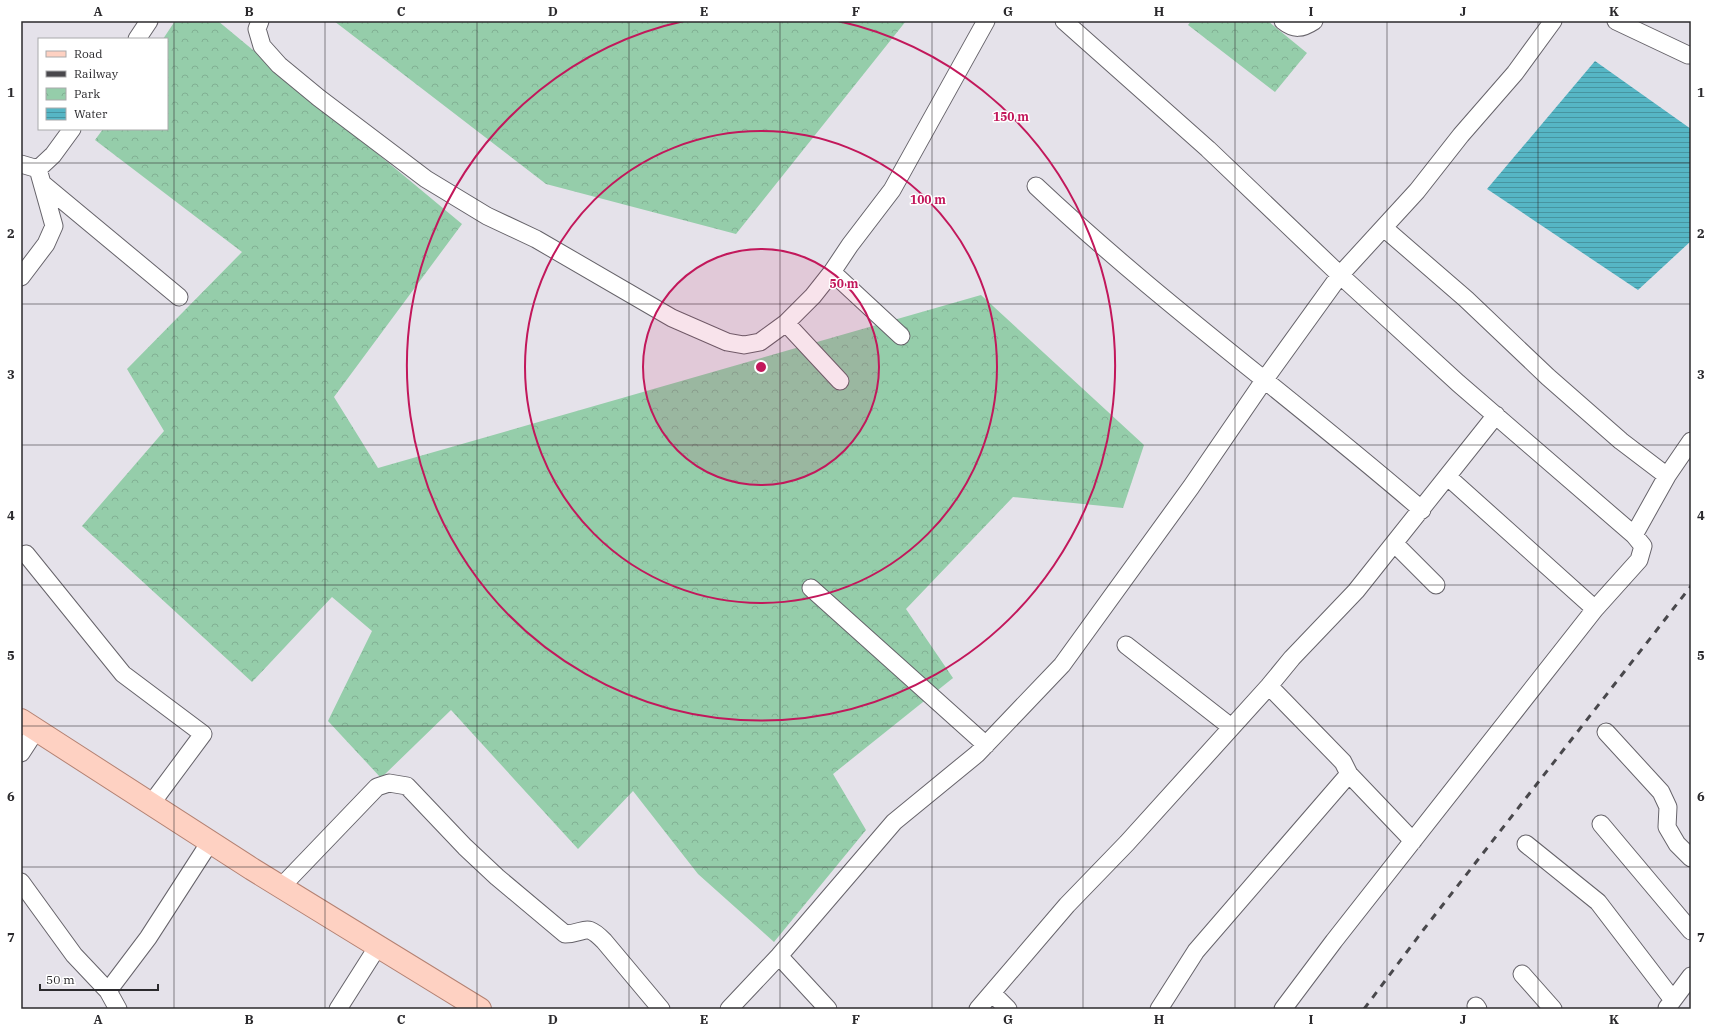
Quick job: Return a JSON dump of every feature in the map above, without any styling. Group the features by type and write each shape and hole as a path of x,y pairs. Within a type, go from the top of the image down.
{"main road":[{"path":"29,725 281,887 480,1009"}],"street":[{"path":"138,38 149,21"},
{"path":"260,21 257,29 262,46 279,65 319,98 426,179 487,216 536,239 672,318 727,342 744,345 760,342 786,323 813,296 832,272 850,245 892,190 986,21"},
{"path":"1064,21 1208,149 1340,275 1496,415 1634,535 1643,546 1639,560 1595,609 1334,941 1283,1009"},
{"path":"1283,21 1290,27 1305,27 1314,21"},
{"path":"729,1009 779,956 894,822 977,754 1062,665 1191,487 1265,379 1340,275 1417,191 1515,73 1553,21"},
{"path":"1616,21 1688,55"},
{"path":"21,278 46,244 54,226 41,176 53,155 71,130"},
{"path":"21,164 41,176 179,297"},
{"path":"1036,186 1105,249 1370,465 1422,510"},
{"path":"1384,228 1466,299 1548,377 1604,426 1667,476"},
{"path":"832,272 901,336"},
{"path":"786,323 840,381"},
{"path":"978,1009 1067,905 1127,843 1269,686 1292,658 1356,591 1395,544 1496,415"},
{"path":"1634,535 1667,476 1691,441"},
{"path":"1448,477 1595,609"},
{"path":"1395,544 1436,585"},
{"path":"26,554 123,674 203,734 151,804"},
{"path":"811,588 986,745"},
{"path":"1126,645 1232,727"},
{"path":"1269,686 1343,762 1349,774 1413,841"},
{"path":"21,752 29,725"},
{"path":"1606,732 1661,792 1668,807 1667,827 1677,844 1691,858"},
{"path":"1159,1009 1196,951 1349,774"},
{"path":"281,887 377,787 389,783 407,786 465,847 497,877 565,934 583,929 589,929 595,932 661,1009"},
{"path":"1601,824 1691,931"},
{"path":"108,991 148,938 210,842"},
{"path":"1526,844 1598,902 1670,1004 1691,976"},
{"path":"21,882 74,955 108,991 118,1009"},
{"path":"338,1009 378,946"},
{"path":"779,956 828,1009"},
{"path":"1522,974 1553,1009"},
{"path":"992,993 1008,1009"}],"green space":[{"path":"175,21 218,21 462,224 334,397 378,468 981,295 1144,445 1123,508 1013,497 906,609 953,678 833,774 866,830 774,942 698,874 633,791 578,849 451,710 381,778 328,721 372,631 332,597 252,682 82,526 164,431 127,369 242,252 95,140 102,130 168,130 168,38 164,38"},
{"path":"334,21 906,21 736,234 546,184"},
{"path":"1191,21 1268,21 1307,53 1275,92 1188,25"}],"water":[{"path":"1595,61 1691,129 1691,241 1638,290 1487,189"}],"railway":[{"path":"1364,1009 1424,929 1691,586"}]}
